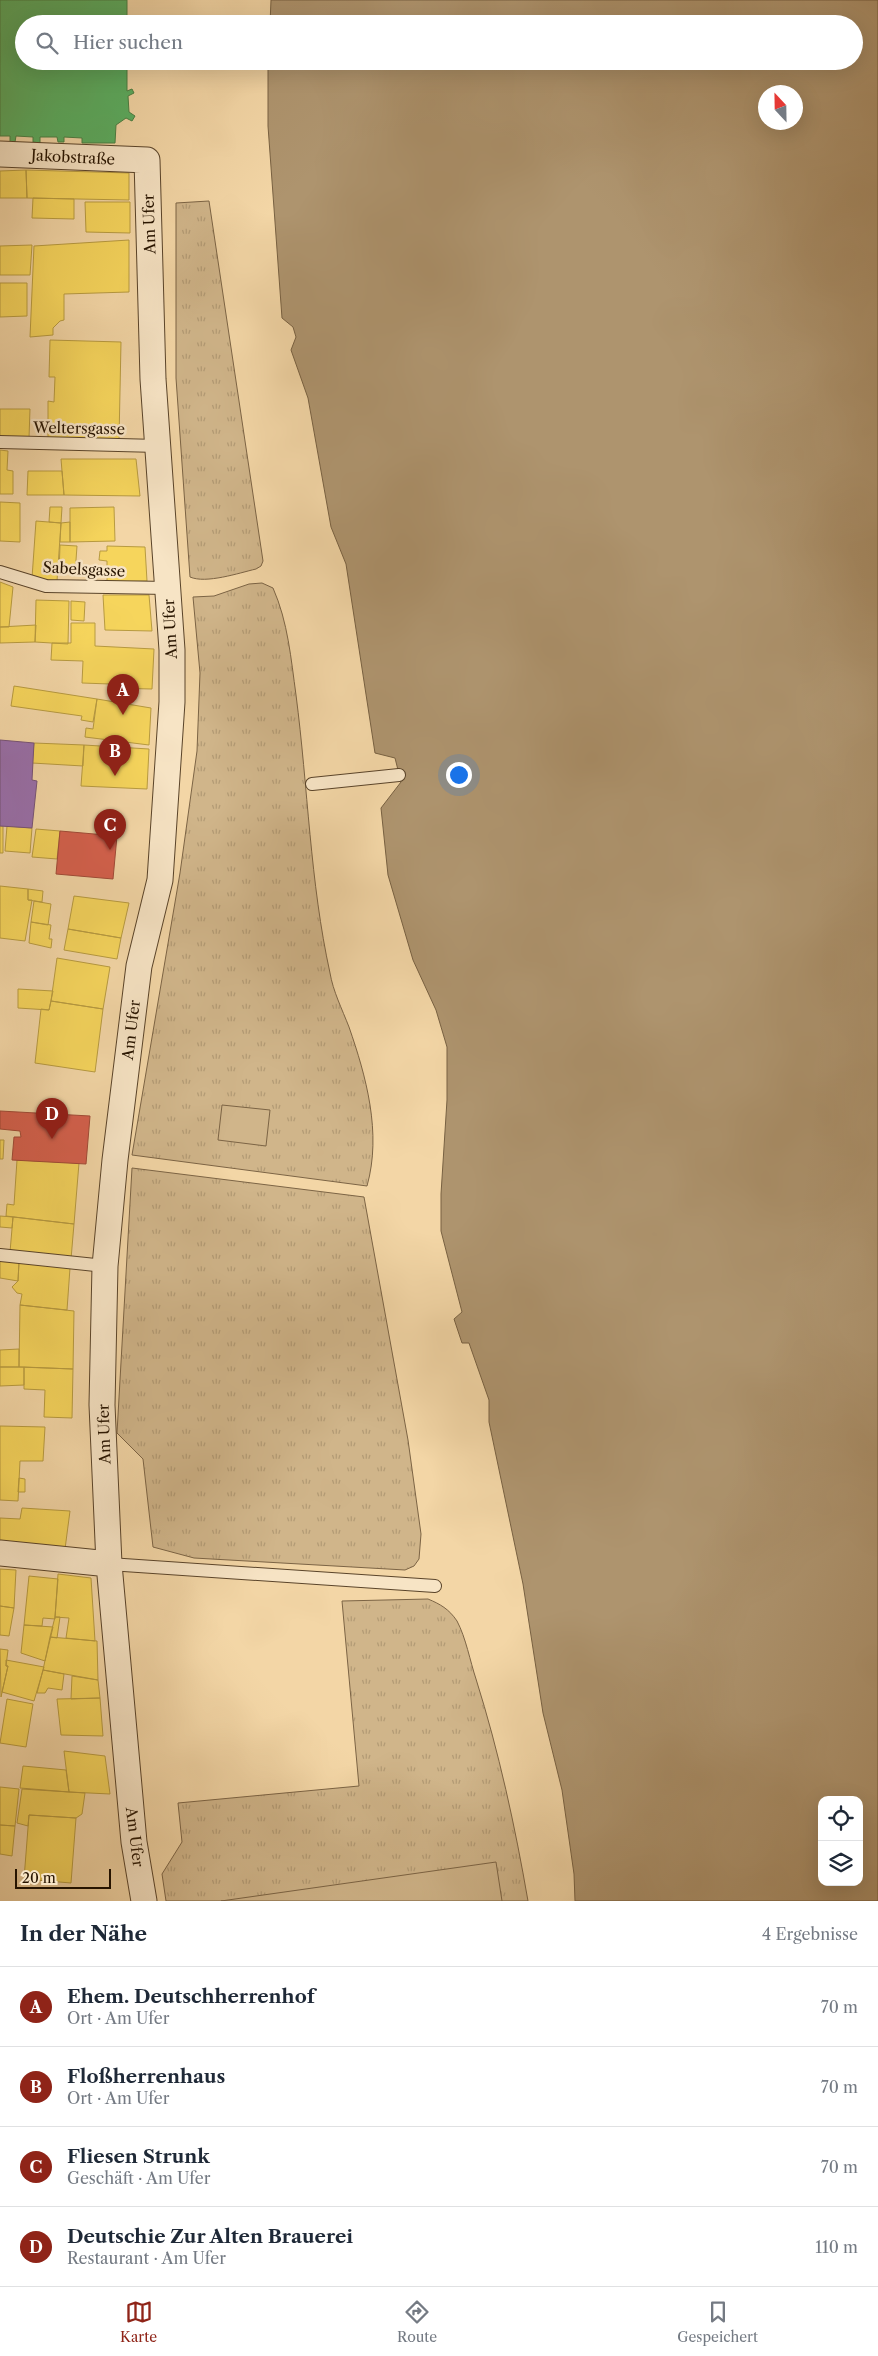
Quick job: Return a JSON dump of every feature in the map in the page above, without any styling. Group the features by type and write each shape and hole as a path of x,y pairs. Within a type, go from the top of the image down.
{"street":[{"name":"Jakobstraße","path":"0,154 147,160"},
{"name":"Am Ufer","path":"144,1901 134,1842 109,1564 102,1405 105,1266 115,1160 140,966 160,880 172,702 172,650 153,379 147,160"},
{"path":"0,1553 109,1564"}],"lane":[{"name":"Weltersgasse","path":"0,442 158,446"},
{"name":"Sabelsgasse","path":"0,572 46,586 168,588"},
{"path":"312,784 399,775"},
{"path":"0,1255 105,1266"},
{"path":"109,1564 435,1586"}],"green space":[{"path":"209,201 263,561 261,566 256,569 213,579 197,579 190,577 176,378 176,203"},
{"path":"262,583 273,588 286,627 296,695 323,939 331,980 361,1065 370,1105 373,1146 367,1186 132,1155 180,873 197,751 200,673 193,597 214,596 249,584"},
{"path":"222,1105 270,1110 266,1146 218,1140"},
{"path":"132,1168 364,1197 408,1440 421,1534 419,1559 414,1566 405,1570 194,1558 153,1547 143,1459 117,1433"},
{"path":"428,1599 451,1613 457,1621 465,1642 499,1762 528,1901 166,1901 162,1874 182,1842 178,1803 359,1786 342,1601"},
{"path":"496,1862 502,1901 221,1901"}],"shaded area":[{"path":"271,0 878,0 878,1901 575,1901 574,1874 562,1790 543,1713 523,1584 489,1422 489,1400 469,1343 462,1343 454,1319 462,1312 441,1231 441,1194 447,1100 447,1047 436,1010 413,960 388,875 381,808 401,782 395,758 375,753 346,564 331,527 308,398 291,350 296,337 293,327 282,318 268,126 268,70 863,70 863,15 270,15"}],"building: Wohnen":[{"path":"26,170 129,173 129,200 27,198"},
{"path":"26,170 27,198 0,198 0,171"},
{"path":"33,198 74,199 74,219 32,218"},
{"path":"85,202 130,202 130,233 86,232"},
{"path":"129,240 129,292 64,294 64,320 60,321 53,328 53,335 30,337 34,246"},
{"path":"32,245 30,275 0,275 0,246"},
{"path":"0,283 27,283 27,316 0,317"},
{"path":"50,340 121,342 119,440 48,438 48,401 54,402 55,377 49,377"},
{"path":"0,409 30,409 29,438 0,438"},
{"path":"0,450 8,451 7,470 13,471 13,494 0,494"},
{"path":"61,459 136,459 140,496 64,495"},
{"path":"28,471 62,471 64,495 27,495"},
{"path":"0,502 20,503 20,542 0,541"},
{"path":"50,507 62,507 61,523 49,522"},
{"path":"114,507 115,541 70,542 70,508"},
{"path":"36,521 61,523 57,581 32,578"},
{"path":"70,522 70,542 60,542 61,523"},
{"path":"60,545 77,546 75,574 59,573"},
{"path":"107,546 145,547 147,581 107,582 107,561 99,560 100,551 107,551"},
{"path":"0,582 13,587 9,627 0,627"},
{"path":"103,595 149,595 152,631 105,630"},
{"path":"36,600 69,601 68,644 35,642"},
{"path":"71,601 85,602 84,621 71,620"},
{"path":"71,623 95,623 95,646 154,649 152,689 110,688 110,684 82,683 83,661 51,660 52,643 71,643"},
{"path":"36,625 35,642 0,643 0,627"},
{"path":"14,686 97,699 93,722 81,720 82,716 11,706"},
{"path":"97,699 151,708 149,745 85,737 86,728 93,729"},
{"path":"34,743 84,745 83,766 32,763"},
{"path":"84,745 149,749 147,789 81,786"},
{"path":"0,826 3,826 3,853 0,853"},
{"path":"7,826 32,828 30,853 5,851"},
{"path":"36,829 60,831 57,859 32,857"},
{"path":"0,886 28,889 28,900 32,900 25,941 0,938"},
{"path":"28,889 43,891 42,902 28,900"},
{"path":"74,896 129,903 121,938 68,929"},
{"path":"34,901 51,904 48,925 31,922"},
{"path":"31,922 51,925 49,939 52,939 51,948 29,943"},
{"path":"68,929 121,938 117,959 64,950"},
{"path":"57,958 110,967 103,1009 51,1001"},
{"path":"18,989 53,991 49,1010 18,1008"},
{"path":"51,1001 103,1009 95,1072 35,1063 41,1009 49,1010"},
{"path":"0,1140 4,1140 3,1159 0,1159"},
{"path":"17,1160 79,1163 74,1224 6,1216 7,1204 14,1205"},
{"path":"0,1216 13,1217 12,1228 0,1227"},
{"path":"13,1217 74,1224 71,1259 10,1252"},
{"path":"0,1260 19,1262 18,1281 0,1278"},
{"path":"19,1262 70,1268 67,1310 20,1305 22,1294 17,1293 12,1287 18,1281"},
{"path":"20,1305 74,1311 73,1369 19,1367"},
{"path":"19,1349 19,1367 0,1367 0,1350"},
{"path":"0,1367 24,1367 24,1385 0,1386"},
{"path":"24,1367 73,1369 72,1418 44,1417 45,1390 24,1389"},
{"path":"0,1426 45,1427 43,1461 20,1461 18,1501 0,1500"},
{"path":"19,1478 25,1479 25,1492 18,1492"},
{"path":"22,1508 70,1511 65,1549 0,1543 0,1518 20,1519"},
{"path":"0,1569 16,1570 14,1608 0,1606"},
{"path":"58,1574 91,1578 95,1641 66,1638 69,1618 55,1617"},
{"path":"29,1576 58,1579 55,1619 43,1618 42,1626 24,1625"},
{"path":"0,1606 14,1608 9,1636 0,1635"},
{"path":"55,1617 60,1617 57,1638 50,1637"},
{"path":"24,1625 53,1627 45,1661 21,1653"},
{"path":"50,1637 97,1641 98,1680 43,1670"},
{"path":"0,1649 8,1650 6,1666 8,1666 1,1697"},
{"path":"6,1660 44,1667 34,1701 2,1692 8,1666 6,1666"},
{"path":"43,1670 64,1674 62,1690 48,1688 45,1693 37,1693"},
{"path":"72,1676 98,1680 100,1698 71,1699"},
{"path":"100,1698 103,1736 61,1735 57,1699"},
{"path":"7,1699 33,1704 26,1747 0,1743"},
{"path":"64,1751 105,1756 110,1794 69,1792"},
{"path":"23,1766 66,1770 69,1792 20,1788"},
{"path":"0,1787 19,1789 15,1826 0,1825"},
{"path":"22,1789 85,1793 82,1814 76,1818 29,1815 28,1826 17,1823"},
{"path":"29,1815 76,1818 71,1883 24,1879"},
{"path":"0,1825 15,1826 12,1856 0,1854"}],"building: Handel":[{"path":"60,831 117,836 113,879 56,874"},
{"path":"0,1111 90,1116 86,1164 12,1160 14,1137 21,1137 20,1131 0,1129"}],"building: Büros":[{"path":"0,740 34,743 32,780 37,781 32,828 0,826"}],"building: Öffentlich":[{"path":"0,0 127,0 127,15 15,15 15,70 127,70 127,91 132,89 134,93 128,96 129,112 135,116 132,121 126,118 116,125 115,143 82,143 82,138 64,137 64,142 58,142 57,137 40,137 40,143 33,142 33,137 16,136 15,142 10,142 10,136 0,136"}],"place":[{"name":"Ehem. Deutschherrenhof","path":"123,715"},
{"name":"Floßherrenhaus","path":"115,776"},
{"name":"Fliesen Strunk","path":"110,850"},
{"name":"Deutschie Zur Alten Brauerei","path":"52,1139"}]}
